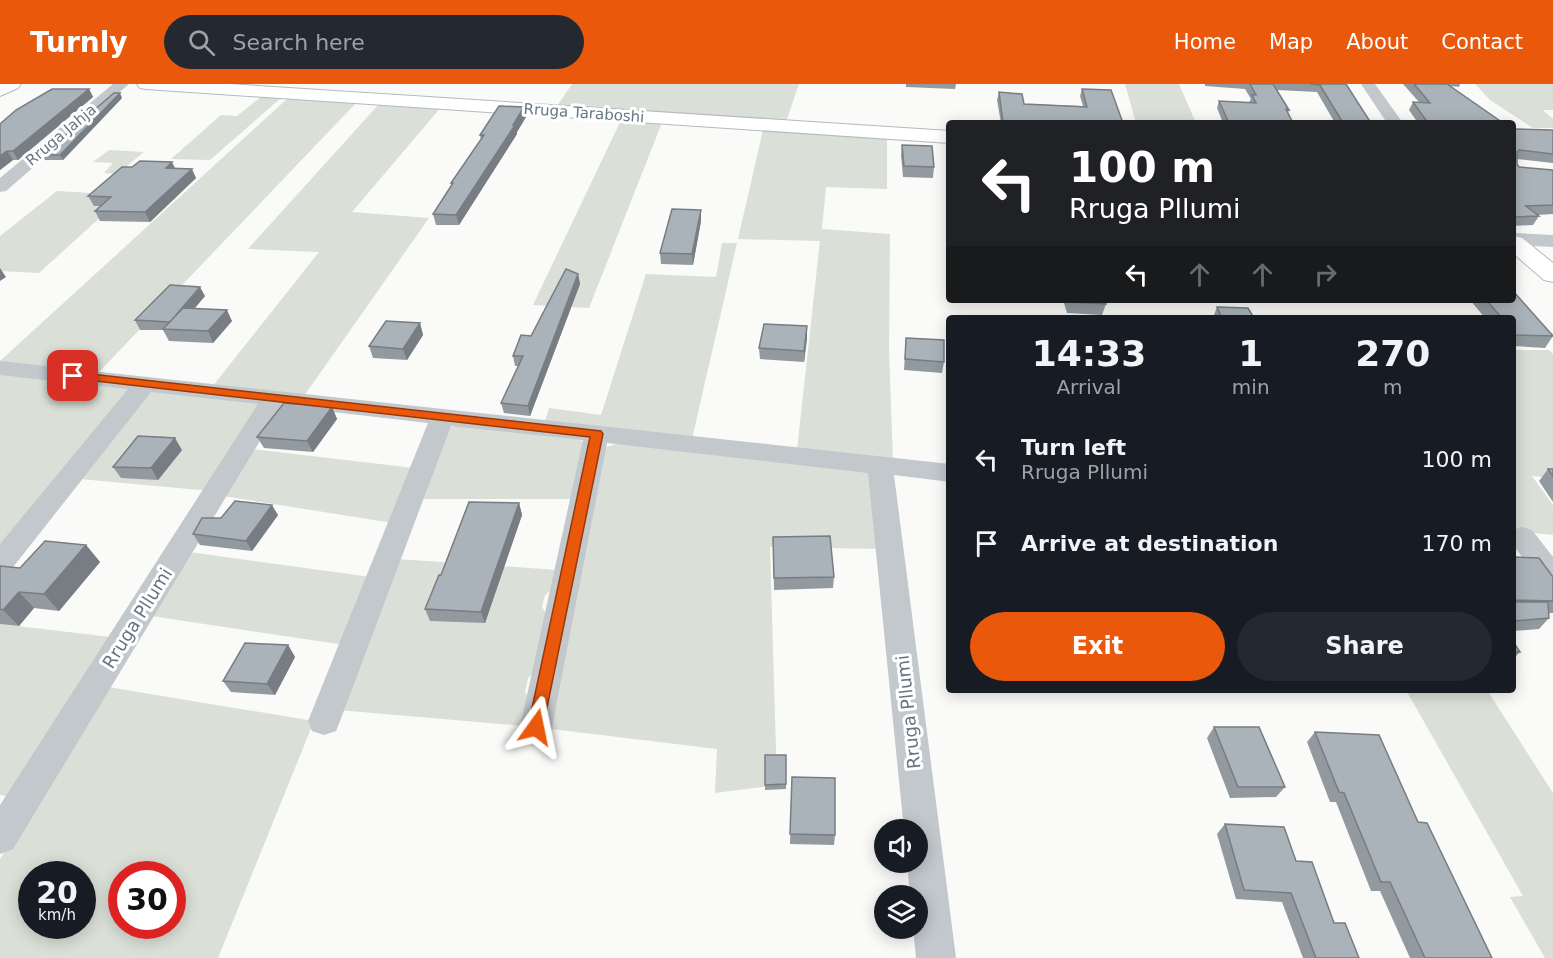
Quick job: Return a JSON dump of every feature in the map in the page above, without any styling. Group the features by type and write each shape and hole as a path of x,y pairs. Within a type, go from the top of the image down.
{"street":[{"path":"0,92 12,84"},
{"name":"Rruga Jahja","path":"0,187 122,84"},
{"name":"Rruga Taraboshi","path":"146,84 946,137"},
{"path":"1368,84 1393,120"},
{"path":"1516,241 1546,239 1553,241"},
{"path":"1516,243 1553,275"},
{"path":"0,368 946,473"},
{"path":"0,564 145,384"},
{"name":"Rruga Pllumi","path":"0,837 274,398"},
{"path":"324,721 442,417"},
{"path":"536,727 597,434"},
{"name":"Rruga Pllumi","path":"880,465 936,958"},
{"path":"1518,536 1553,540"},
{"path":"1518,536 1553,578"}],"shaded area":[{"path":"572,84 799,84 786,122 557,106"},
{"path":"1125,84 1179,84 1195,120 1135,120"},
{"path":"1475,84 1553,84 1553,110 1543,110 1553,119 1553,128 1533,128 1490,100"},
{"path":"262,96 282,97 210,160 171,159 221,115 237,116"},
{"path":"288,98 356,103 98,373 0,364 0,361"},
{"path":"380,103 442,106 352,212 429,218 304,396 212,387 319,252 248,249"},
{"path":"622,118 663,120 589,308 533,305"},
{"path":"763,130 887,139 887,189 826,187 822,229 890,234 889,350 893,462 797,450 820,241 738,239"},
{"path":"109,150 144,152 117,174 104,173 113,163 93,162"},
{"path":"57,191 125,195 39,273 0,271 0,236"},
{"path":"722,243 737,243 692,439 544,424 549,408 601,415 646,274 716,277"},
{"path":"1516,350 1549,350 1553,354 1553,478 1532,476 1553,505 1553,535 1516,531"},
{"path":"0,373 133,389 0,555"},
{"path":"148,391 261,402 211,491 80,479"},
{"path":"455,425 580,439 584,443 572,499 418,499 444,431"},
{"path":"620,443 869,472 881,549 770,547 777,785 715,793 717,749 543,728 603,448"},
{"path":"251,449 414,468 393,523 223,496"},
{"path":"189,552 371,577 345,645 151,616"},
{"path":"397,559 558,570 553,588 545,595 542,607 547,615 534,673 528,678 525,692 530,701 524,726 338,710"},
{"path":"0,624 119,638 17,798 0,795"},
{"path":"108,687 314,721 218,958 0,958 0,859"},
{"path":"1408,693 1489,693 1553,793 1553,958 1545,958 1510,897 1523,896"}],"building":[{"path":"1250,84 1273,84 1289,110 1286,109 1292,120 1228,120 1219,101 1256,103 1252,95 1256,95"},
{"path":"1310,84 1346,84 1369,120 1341,120 1320,85"},
{"path":"1414,84 1447,84 1499,120 1426,120 1413,102 1430,103"},
{"path":"52,89 89,89 13,151 7,151 0,156 0,124 16,110"},
{"path":"1082,89 1111,90 1122,120 1003,120 999,92 1022,94 1024,104 1087,107"},
{"path":"114,93 120,93 60,155 42,155"},
{"path":"499,106 524,107 513,125 515,125 456,215 433,214 484,135 480,135"},
{"path":"1516,129 1553,130 1553,154 1519,150 1517,152 1519,167 1553,170 1553,205 1526,206 1539,216 1516,217"},
{"path":"902,145 932,146 934,167 904,166"},
{"path":"140,161 172,162 166,168 192,169 145,212 95,211 111,197 88,196 122,167 132,167"},
{"path":"672,209 701,210 692,254 660,253"},
{"path":"566,269 578,274 528,406 501,403 523,356 513,356 521,335 531,336"},
{"path":"170,285 200,287 170,322 135,320"},
{"path":"1516,294 1553,336 1516,335 1516,315 1499,315 1489,303 1516,303"},
{"path":"1217,307 1248,308 1252,315 1221,315"},
{"path":"183,308 227,310 208,331 163,329"},
{"path":"386,321 420,323 403,349 369,346"},
{"path":"764,324 807,326 804,351 759,348"},
{"path":"906,338 944,340 944,362 905,359"},
{"path":"284,403 332,407 307,441 257,437"},
{"path":"138,436 175,438 151,468 113,467"},
{"path":"235,501 272,505 246,541 193,534 202,518 221,518"},
{"path":"469,502 519,503 481,612 425,609 439,575 441,575"},
{"path":"830,536 834,577 774,578 773,537"},
{"path":"45,541 86,545 44,594 19,592 3,610 0,609 0,566 20,568"},
{"path":"1516,557 1539,558 1553,577 1553,601 1516,600"},
{"path":"1516,602 1548,602 1549,618 1516,621"},
{"path":"245,643 288,645 267,684 223,681"},
{"path":"1214,727 1259,727 1285,787 1238,787"},
{"path":"1315,732 1379,735 1418,822 1427,823 1492,958 1425,958 1390,882 1381,882 1344,793 1339,792"},
{"path":"765,755 786,755 786,784 765,785"},
{"path":"792,777 835,778 835,835 790,834"},
{"path":"1225,824 1284,827 1296,861 1312,862 1334,923 1345,923 1359,958 1316,958 1291,893 1244,890"}],"route":[{"path":"73,376 597,434 536,727"}]}
